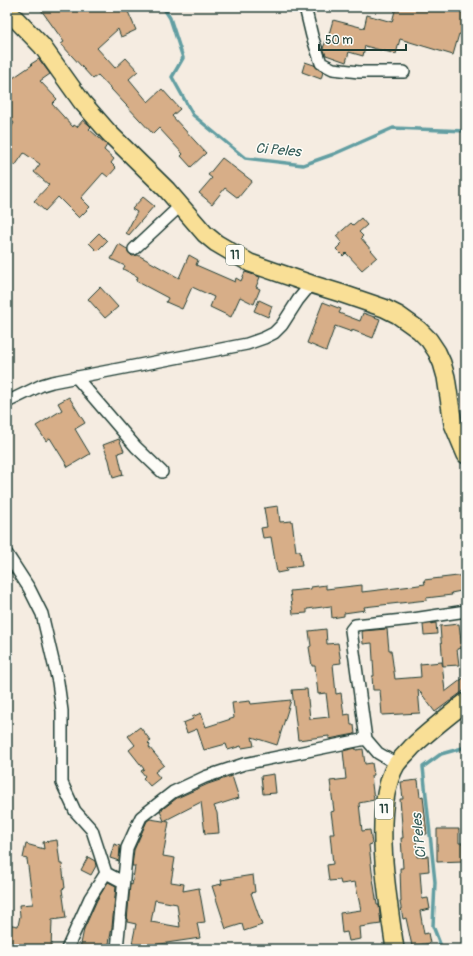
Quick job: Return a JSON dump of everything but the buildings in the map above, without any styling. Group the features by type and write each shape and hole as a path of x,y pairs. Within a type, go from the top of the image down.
{"highway":[{"name":"11","path":"7,10 42,46 82,102 109,133 167,190 205,234 228,251 250,263 384,308 409,322 429,340 442,363 446,377 453,424 466,455"},
{"name":"11","path":"396,949 388,889 383,829 384,804 389,780 397,764 422,737 466,702"}],"street":[{"path":"305,7 312,36 321,62 333,69 359,72 404,72"},
{"path":"134,249 180,206"},
{"path":"7,402 42,385 52,382 247,344 264,338 274,333 282,325 298,300 311,284"},
{"path":"76,377 136,447 162,472"},
{"path":"7,554 29,588 42,614 58,682 62,710 62,783 75,811 92,830 106,873 123,882"},
{"path":"397,764 378,753 366,739 351,630 355,625 466,615"},
{"path":"117,949 127,848 141,817 174,792 205,778 244,764 366,739"},
{"path":"67,949 90,898 106,873"}],"waterway":[{"name":"Ci Peles","path":"163,7 170,18 183,58 172,77 193,115 245,158 303,165 334,154 393,128 466,131"},
{"name":"Ci Peles","path":"442,949 433,926 435,882 423,767 441,754 466,747"}]}
